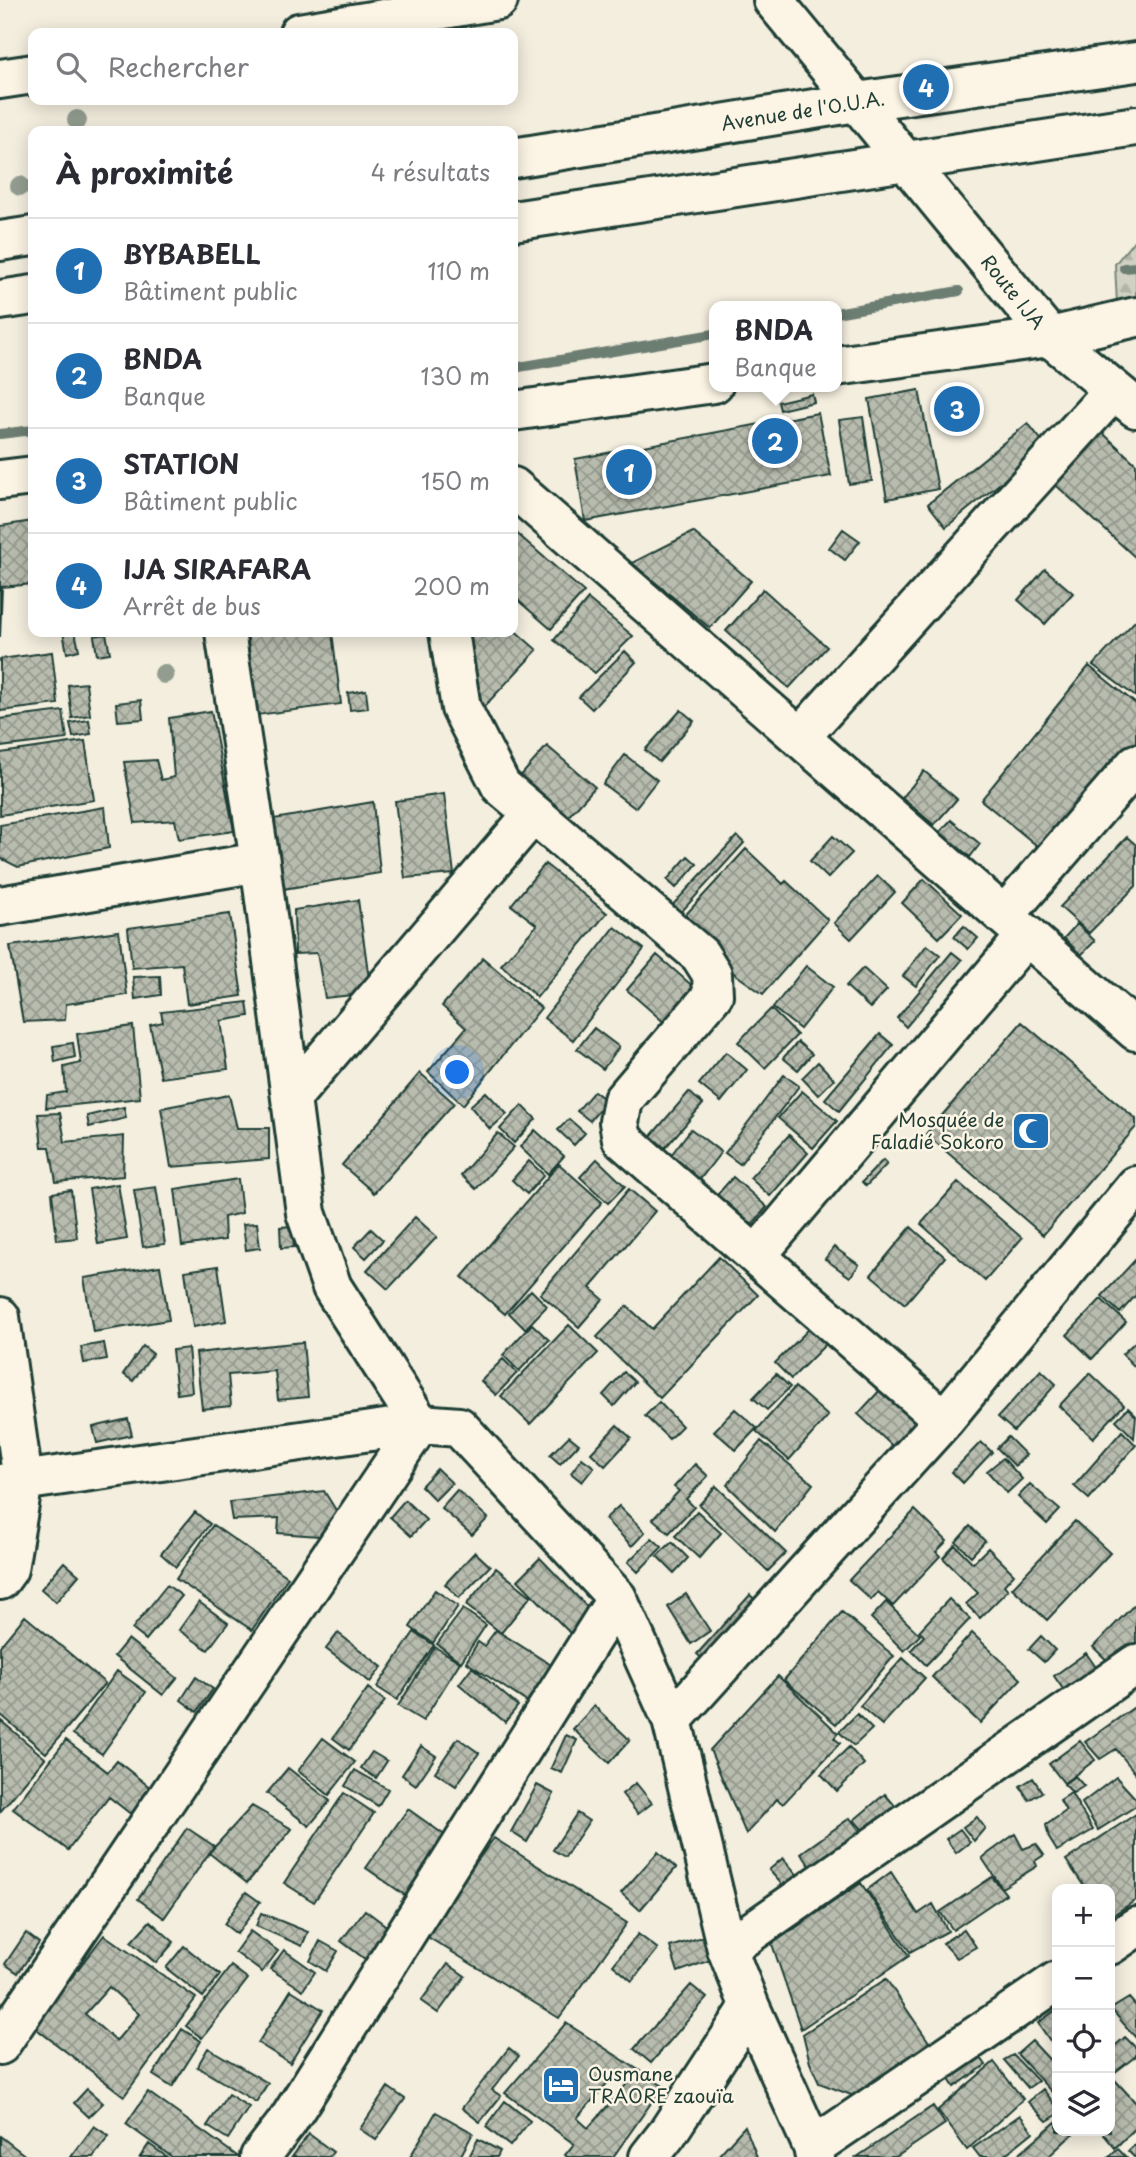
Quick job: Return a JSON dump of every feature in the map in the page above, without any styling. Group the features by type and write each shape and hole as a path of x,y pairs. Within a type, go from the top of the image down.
{"main road":[{"path":"329,28 498,0"},
{"path":"774,0 905,160"},
{"name":"Avenue de l'O.U.A.","path":"518,157 857,102 1136,62"},
{"path":"0,79 28,75"},
{"path":"518,220 1136,126"},
{"name":"Route IJA","path":"905,160 1050,337 1125,399"},
{"path":"0,241 28,237"},
{"path":"0,300 28,296"},
{"path":"842,365 1050,337 1136,317"},
{"path":"518,410 709,384"},
{"path":"800,737 1125,399"},
{"path":"0,480 28,477"},
{"path":"518,491 1136,1031"},
{"path":"226,637 260,862 306,1213 332,1287 420,1424"},
{"path":"450,637 461,708 501,786 700,955 712,974 713,995 623,1100 619,1122 622,1139 944,1420"},
{"path":"756,1256 1016,926 1136,764"},
{"path":"291,1098 533,814"},
{"path":"0,905 260,862"},
{"path":"672,1720 944,1420 1136,1186"},
{"path":"0,1317 12,1483 8,1569 0,1580"},
{"path":"0,2045 420,1424"},
{"path":"12,1483 420,1424 459,1427 617,1598 672,1720 727,1949 814,2152 1052,1985"},
{"path":"260,2157 288,2121 617,1598"},
{"path":"727,1949 1136,1664"},
{"path":"1115,1942 1136,1927"},
{"path":"649,2157 750,2007"}],"green space":[{"path":"1136,238 1136,311 1117,304 1115,264"}],"building":[{"path":"919,390 938,489 887,499 869,399"},
{"path":"812,394 814,402 780,410 778,402"},
{"path":"818,413 831,476 585,521 575,459"},
{"path":"863,417 872,481 849,484 839,420"},
{"path":"1028,423 1046,446 946,527 928,504"},
{"path":"1093,424 1136,464 1136,558 1048,478"},
{"path":"28,522 28,584 2,587 0,637 0,526"},
{"path":"843,529 860,541 845,560 829,548"},
{"path":"693,532 751,581 710,628 632,563"},
{"path":"518,534 584,592 551,629 518,600"},
{"path":"1045,569 1073,593 1045,624 1018,600"},
{"path":"763,589 827,647 789,688 726,631"},
{"path":"588,599 633,636 595,673 554,640"},
{"path":"1136,620 1136,697 1093,665"},
{"path":"518,633 537,650 482,709 470,637 518,637"},
{"path":"64,637 76,637 79,650 67,653"},
{"path":"94,637 107,637 110,653 97,655"},
{"path":"248,637 333,637 341,704 257,715"},
{"path":"625,651 636,662 592,709 579,697"},
{"path":"52,652 58,704 0,711 0,659"},
{"path":"1089,666 1136,704 1136,742 1041,849 981,800"},
{"path":"86,683 90,715 72,718 68,685"},
{"path":"366,690 368,708 350,710 348,693"},
{"path":"141,700 143,719 118,721 116,703"},
{"path":"681,710 694,721 659,762 645,750"},
{"path":"63,711 67,739 0,747 0,719"},
{"path":"211,711 234,831 179,839 175,820 135,823 124,762 156,760 161,780 174,777 169,718"},
{"path":"89,720 91,734 73,737 70,723"},
{"path":"85,741 94,800 0,815 0,753"},
{"path":"547,746 595,787 565,820 518,779"},
{"path":"625,755 657,780 635,808 603,784"},
{"path":"924,771 957,799 934,825 902,798"},
{"path":"444,794 454,874 405,878 395,801"},
{"path":"373,802 380,873 283,889 274,819"},
{"path":"105,807 109,848 18,867 0,858 0,825"},
{"path":"951,820 980,844 970,857 940,832"},
{"path":"737,836 744,843 673,921 666,912"},
{"path":"833,836 852,853 828,878 810,861"},
{"path":"1127,837 1136,845 1136,886 1089,933 1060,907"},
{"path":"746,849 783,884 786,881 828,920 763,994 718,962 678,923"},
{"path":"688,856 697,864 676,888 667,880"},
{"path":"545,864 607,913 537,997 501,965 537,925 511,905"},
{"path":"878,876 895,892 851,939 834,923"},
{"path":"924,879 962,914 939,938 902,903"},
{"path":"358,900 371,993 325,998 317,953 295,954 294,910"},
{"path":"230,914 242,996 187,1004 182,964 132,968 128,928"},
{"path":"1077,924 1095,941 1081,955 1064,938"},
{"path":"964,926 978,938 968,949 954,937"},
{"path":"615,927 644,949 573,1040 544,1018"},
{"path":"119,931 127,995 66,1004 65,1020 23,1022 10,946"},
{"path":"927,945 940,955 916,986 903,976"},
{"path":"952,952 962,960 906,1027 897,1018"},
{"path":"657,955 704,996 674,1031 627,990"},
{"path":"483,958 541,1008 463,1105 428,1072 466,1028 442,1006"},
{"path":"806,966 833,987 800,1029 773,1008"},
{"path":"863,968 887,990 870,1008 846,986"},
{"path":"160,976 161,995 135,999 133,977"},
{"path":"957,986 965,992 935,1026 928,1020"},
{"path":"247,1002 249,1016 221,1021 228,1069 161,1078 150,1025 163,1022 161,1012"},
{"path":"771,1009 797,1035 765,1068 738,1042"},
{"name":"Mosquée de Faladié Sokoro","path":"1022,1022 1136,1119 1136,1127 1043,1235 926,1134"},
{"path":"133,1026 140,1098 46,1108 47,1095 66,1092 64,1067 81,1063 77,1034"},
{"path":"594,1028 619,1047 603,1069 577,1049"},
{"path":"880,1034 893,1045 839,1111 825,1099"},
{"path":"798,1042 812,1054 798,1070 783,1058"},
{"path":"73,1043 75,1057 55,1062 53,1046"},
{"path":"726,1052 747,1070 721,1102 699,1084"},
{"path":"818,1062 834,1079 818,1095 802,1078"},
{"path":"420,1073 454,1103 374,1193 342,1165"},
{"path":"784,1075 799,1086 740,1164 725,1153"},
{"path":"594,1091 607,1101 590,1121 577,1111"},
{"path":"802,1091 837,1121 813,1148 778,1118"},
{"path":"486,1092 507,1114 490,1129 470,1106"},
{"path":"689,1092 703,1104 665,1148 651,1136"},
{"path":"229,1095 237,1128 269,1128 269,1159 171,1167 161,1108"},
{"path":"522,1105 536,1119 514,1143 500,1129"},
{"path":"124,1107 126,1118 89,1127 87,1116"},
{"path":"60,1113 65,1142 124,1136 123,1176 56,1182 50,1147 42,1147 38,1114"},
{"path":"569,1119 585,1133 574,1145 558,1130"},
{"path":"691,1129 721,1152 698,1182 668,1159"},
{"path":"535,1130 564,1156 548,1174 520,1147"},
{"path":"498,1133 514,1147 476,1189 461,1175"},
{"path":"789,1135 808,1153 770,1196 750,1178"},
{"path":"597,1159 625,1186 608,1203 580,1177"},
{"path":"883,1160 887,1164 866,1186 862,1182"},
{"path":"529,1161 544,1175 527,1194 512,1180"},
{"path":"559,1164 602,1202 505,1314 462,1277"},
{"path":"733,1177 767,1207 752,1225 717,1195"},
{"path":"238,1179 242,1213 224,1217 225,1240 182,1246 175,1189"},
{"path":"958,1182 1022,1238 985,1281 921,1224"},
{"path":"118,1184 127,1239 98,1244 89,1189"},
{"path":"156,1187 165,1244 143,1247 134,1190"},
{"path":"629,1189 655,1211 590,1288 603,1299 579,1327 540,1294"},
{"path":"71,1190 77,1238 57,1240 52,1193"},
{"path":"415,1217 437,1237 388,1289 367,1270"},
{"path":"257,1223 260,1248 246,1250 243,1224"},
{"path":"292,1226 294,1247 281,1248 280,1227"},
{"path":"911,1227 945,1257 905,1304 871,1275"},
{"path":"371,1229 383,1240 366,1258 354,1247"},
{"path":"834,1247 859,1265 850,1277 825,1259"},
{"path":"719,1257 758,1295 660,1398 597,1337 627,1306 652,1329"},
{"path":"1136,1259 1136,1295 1120,1313 1102,1296"},
{"path":"160,1266 169,1320 93,1332 84,1278"},
{"path":"218,1266 226,1321 193,1327 185,1271"},
{"path":"531,1290 547,1306 525,1329 509,1313"},
{"path":"1101,1299 1126,1322 1092,1359 1067,1335"},
{"path":"532,1324 549,1340 519,1371 503,1355"},
{"path":"569,1325 598,1353 530,1424 501,1396"},
{"path":"811,1327 827,1343 791,1379 775,1363"},
{"path":"1136,1341 1136,1368 1122,1354"},
{"path":"303,1342 308,1397 278,1400 275,1371 228,1375 231,1406 202,1409 196,1353"},
{"path":"104,1343 107,1359 84,1363 81,1347"},
{"path":"143,1346 153,1354 133,1381 123,1374"},
{"path":"188,1348 192,1392 177,1394 172,1350"},
{"path":"503,1359 517,1373 496,1395 481,1381"},
{"path":"1041,1370 1056,1384 1014,1431 998,1417"},
{"path":"624,1372 635,1382 614,1406 603,1395"},
{"path":"1090,1373 1124,1405 1093,1438 1059,1406"},
{"path":"776,1374 790,1387 767,1410 753,1398"},
{"path":"795,1387 828,1416 789,1460 756,1431"},
{"path":"882,1388 926,1428 902,1455 858,1414"},
{"path":"659,1402 682,1426 669,1439 645,1416"},
{"path":"1128,1408 1136,1416 1134,1438 1116,1420"},
{"path":"735,1409 757,1428 736,1450 714,1431"},
{"path":"128,1419 132,1435 97,1443 93,1427"},
{"path":"617,1425 631,1438 605,1466 591,1453"},
{"path":"1122,1431 1136,1445 1089,1499 1074,1486"},
{"path":"569,1436 579,1444 560,1464 550,1455"},
{"path":"1008,1437 1026,1455 1015,1466 997,1448"},
{"path":"761,1441 813,1484 775,1532 727,1485"},
{"path":"981,1442 992,1452 963,1483 952,1472"},
{"path":"582,1458 594,1467 582,1482 571,1473"},
{"path":"1003,1458 1022,1479 1007,1493 987,1471"},
{"path":"695,1464 708,1476 686,1499 694,1507 669,1533 653,1519 679,1491 674,1487"},
{"path":"437,1469 452,1483 435,1500 421,1486"},
{"path":"1030,1484 1060,1510 1047,1524 1018,1497"},
{"path":"716,1486 786,1553 768,1571 699,1505"},
{"path":"457,1490 488,1518 472,1535 441,1508"},
{"path":"324,1491 339,1515 319,1536 278,1533 279,1518 232,1520 229,1502"},
{"path":"405,1500 426,1520 411,1536 390,1517"},
{"path":"619,1506 645,1532 632,1546 605,1519"},
{"path":"915,1510 947,1541 936,1552 940,1556 893,1606 878,1592 871,1600 849,1580"},
{"path":"697,1511 721,1533 699,1558 675,1536"},
{"path":"195,1512 210,1524 176,1567 161,1554"},
{"path":"1075,1521 1110,1553 1047,1620 1012,1588"},
{"path":"213,1525 288,1577 252,1630 176,1579"},
{"path":"970,1526 985,1541 971,1556 956,1542"},
{"path":"652,1538 662,1547 638,1572 628,1562"},
{"path":"672,1542 688,1558 674,1573 657,1556"},
{"path":"955,1545 973,1563 988,1548 1014,1574 1004,1585 1008,1590 980,1618 966,1604 978,1593 943,1558"},
{"path":"475,1552 490,1566 459,1598 445,1584"},
{"path":"540,1558 594,1614 572,1635 518,1580"},
{"path":"64,1562 79,1575 56,1602 41,1589"},
{"path":"496,1568 531,1596 501,1633 466,1605"},
{"path":"167,1585 182,1596 146,1640 132,1629"},
{"path":"435,1590 458,1606 433,1643 410,1627"},
{"path":"686,1594 710,1631 691,1644 668,1607"},
{"path":"750,1595 764,1608 711,1667 697,1654"},
{"path":"949,1599 970,1619 926,1665 911,1650 924,1636 919,1631"},
{"path":"199,1602 228,1623 208,1650 179,1630"},
{"path":"886,1602 920,1635 904,1651 871,1618"},
{"path":"1134,1605 1136,1646 1115,1668 1093,1647"},
{"path":"463,1609 486,1625 461,1662 437,1644"},
{"path":"842,1612 894,1656 836,1724 784,1680"},
{"path":"25,1616 105,1683 46,1753 0,1714 0,1646"},
{"path":"496,1630 551,1665 527,1702 466,1662 478,1642 484,1646"},
{"path":"414,1632 434,1645 397,1700 377,1687"},
{"path":"338,1633 382,1667 370,1682 326,1649"},
{"path":"972,1633 1021,1679 980,1723 932,1677"},
{"path":"1041,1636 1055,1650 1044,1662 1029,1649"},
{"path":"128,1639 177,1678 163,1695 114,1656"},
{"path":"435,1647 460,1662 423,1721 398,1706"},
{"path":"1086,1653 1102,1676 1070,1699 1054,1676"},
{"path":"903,1658 925,1678 882,1725 860,1706"},
{"path":"472,1667 518,1706 505,1722 459,1684"},
{"path":"117,1671 146,1692 102,1754 73,1734"},
{"path":"778,1676 838,1733 834,1738 840,1743 783,1804 777,1799 746,1834 710,1750"},
{"path":"196,1677 213,1689 197,1712 181,1700"},
{"path":"368,1688 385,1701 349,1750 333,1738"},
{"path":"594,1706 630,1740 609,1763 573,1729"},
{"path":"1136,1706 1136,1774 1116,1749 1100,1759 1085,1742"},
{"path":"857,1714 872,1729 854,1746 839,1732"},
{"path":"0,1720 45,1758 0,1812"},
{"path":"566,1735 577,1740 562,1773 551,1768"},
{"path":"323,1738 355,1762 329,1795 298,1771"},
{"path":"458,1738 479,1753 456,1786 435,1772"},
{"path":"66,1740 108,1772 117,1761 152,1789 132,1815 109,1797 68,1850 13,1809"},
{"path":"1080,1741 1095,1760 1064,1783 1049,1764"},
{"path":"421,1746 436,1756 416,1785 402,1775"},
{"path":"849,1747 864,1764 837,1791 821,1774"},
{"path":"372,1752 387,1761 376,1778 361,1768"},
{"path":"288,1768 330,1801 309,1826 267,1793"},
{"path":"355,1770 388,1789 378,1806 345,1786"},
{"path":"1075,1776 1084,1786 1073,1793 1064,1784"},
{"path":"1116,1777 1136,1799 1136,1806 1098,1830 1082,1803"},
{"path":"1033,1778 1042,1792 1029,1800 1020,1786"},
{"path":"636,1783 652,1803 638,1814 622,1794"},
{"path":"537,1785 554,1794 527,1842 511,1832"},
{"path":"344,1793 374,1813 314,1902 284,1883"},
{"path":"1071,1793 1093,1830 1057,1851 1049,1838 1046,1825 1066,1811 1060,1800"},
{"path":"885,1794 901,1813 870,1839 854,1820"},
{"path":"252,1806 292,1829 247,1883 209,1853"},
{"path":"408,1809 450,1839 409,1898 366,1868"},
{"path":"577,1813 589,1821 565,1857 553,1850"},
{"path":"1136,1814 1136,1900 1115,1914 1115,1884 1083,1884 1066,1860"},
{"path":"977,1817 985,1828 974,1841 963,1827"},
{"path":"850,1818 866,1839 817,1876 801,1853"},
{"path":"187,1828 214,1846 164,1918 138,1899"},
{"path":"960,1829 970,1842 956,1853 946,1839"},
{"path":"1015,1834 1023,1849 1036,1844 1044,1855 1035,1861 1037,1866 1002,1888 982,1858"},
{"path":"494,1838 627,1923 559,2018 423,1934"},
{"path":"658,1852 676,1868 640,1910 621,1893"},
{"path":"783,1858 800,1878 787,1890 769,1870"},
{"path":"891,1872 918,1914 933,1904 948,1931 910,1952 867,1890"},
{"path":"992,1877 1006,1894 953,1930 940,1912"},
{"path":"861,1883 909,1956 801,2029 772,1944"},
{"path":"246,1892 260,1902 237,1934 224,1924"},
{"path":"365,1910 389,1928 365,1959 341,1941"},
{"path":"261,1913 308,1932 302,1946 256,1926"},
{"path":"150,1921 174,1942 156,1963 131,1942"},
{"path":"964,1929 976,1947 957,1958 943,1943"},
{"path":"250,1931 278,1951 262,1972 235,1952"},
{"path":"26,1933 39,1943 18,1973 5,1964"},
{"path":"638,1934 658,1949 632,1981 613,1965"},
{"path":"104,1935 196,1998 124,2096 34,2027","holes":["109,1987 139,2014 116,2041 85,2014"]},
{"path":"708,1935 716,1958 678,1972 670,1947"},
{"path":"320,1941 338,1951 326,1971 310,1961"},
{"path":"184,1946 220,1975 203,1997 166,1968"},
{"path":"284,1950 315,1972 303,1990 270,1969"},
{"path":"448,1964 465,1976 438,2013 421,2001"},
{"path":"231,1966 248,1979 202,2038 186,2026"},
{"path":"886,1979 929,2042 870,2094 854,2096 819,2083 810,2063 803,2034"},
{"path":"691,1985 707,1998 651,2063 634,2049"},
{"path":"291,1990 323,2010 290,2063 258,2043"},
{"path":"1129,1998 1136,2006 1136,2038 1115,2014 1115,2007"},
{"path":"1052,2013 1052,2044 1038,2023"},
{"path":"566,2023 663,2086 613,2157 567,2157 565,2155 574,2144 505,2093","holes":["616,2073 627,2084 588,2128 577,2118"]},
{"path":"182,2029 201,2041 172,2087 153,2075"},
{"path":"1125,2037 1136,2048 1136,2056 1115,2072 1115,2046"},
{"path":"1032,2041 1052,2063 1052,2092 1017,2054"},
{"path":"208,2048 268,2083 256,2102 197,2067"},
{"path":"509,2048 519,2056 492,2090 501,2096 480,2122 462,2108"},
{"path":"979,2055 986,2065 954,2087 947,2076"},
{"path":"1013,2055 1038,2081 1028,2088 1004,2060"},
{"path":"994,2062 1023,2099 967,2150 938,2110"},
{"path":"1115,2080 1136,2103 1136,2128 1115,2148 1105,2136 1115,2136"},
{"path":"388,2087 405,2099 376,2140 360,2129"},
{"path":"87,2089 103,2103 89,2117 74,2103"},
{"path":"1043,2089 1052,2101 1052,2118 1047,2121 1028,2102"},
{"path":"148,2092 237,2157 172,2157 126,2124"},
{"path":"228,2094 249,2107 228,2139 207,2126"},
{"path":"505,2101 530,2121 510,2146 486,2127"},
{"path":"933,2106 945,2124 896,2157 857,2157"},
{"path":"436,2112 473,2133 460,2157 410,2157"},
{"path":"1020,2115 1033,2132 1002,2157 980,2157 973,2148"},
{"path":"1052,2125 1052,2136 1071,2136 1048,2157 1015,2157"},
{"path":"94,2126 109,2136 93,2157 71,2157"},
{"path":"745,2126 757,2157 717,2157"},
{"path":"309,2134 333,2152 329,2157 292,2157"},
{"path":"0,2136 27,2157 0,2157"},
{"path":"478,2139 500,2151 497,2157 469,2157"},
{"path":"149,2144 167,2157 140,2157"},
{"path":"1136,2144 1136,2157 1134,2157 1128,2151"},
{"path":"1118,2149 1126,2157 1109,2157"}],"waterway":[{"path":"1124,268 1136,267"},
{"path":"842,312 959,291"},
{"path":"518,367 709,335"},
{"path":"0,434 28,431"}],"place":[{"name":"IJA SIRAFARA","path":"926,87"},
{"name":"STATION","path":"957,409"},
{"name":"BNDA","path":"775,441"},
{"name":"BYBABELL","path":"629,472"},
{"name":"Mosquée de Faladié Sokoro","path":"1031,1131"},
{"name":"Ousmane TRAORE zaouïa","path":"561,2085"}]}
